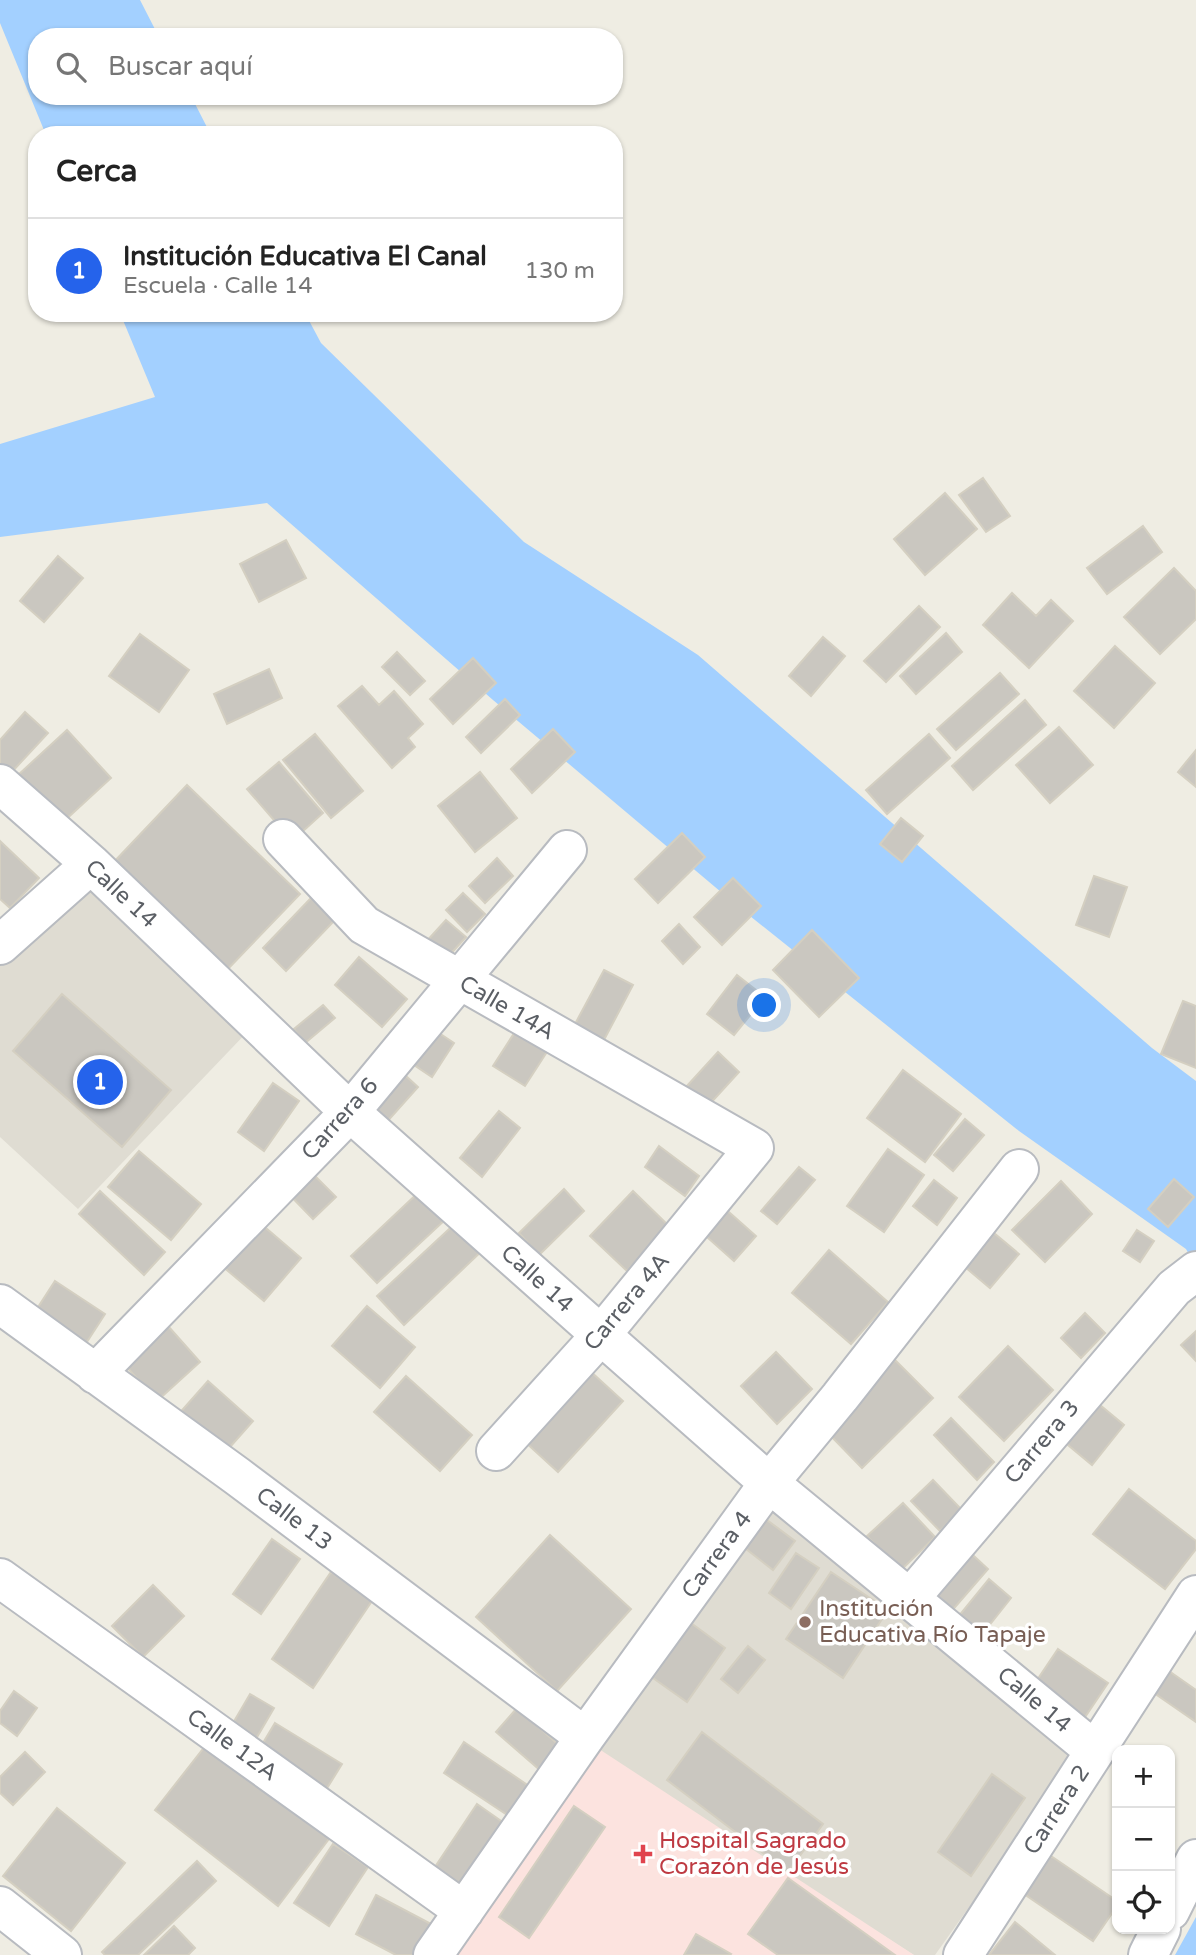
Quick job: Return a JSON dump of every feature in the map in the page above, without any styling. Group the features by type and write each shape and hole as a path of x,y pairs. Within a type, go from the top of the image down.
{"street":[{"name":"Calle 14","path":"0,784 91,864 350,1112 601,1335 769,1483 911,1597 1095,1751"},
{"name":"Calle 14A","path":"283,839 364,925 754,1148"},
{"name":"Carrera 6","path":"95,1374 350,1112 568,850"},
{"path":"0,945 91,864"},
{"name":"Carrera 4A","path":"496,1451 601,1335 754,1148"},
{"name":"Carrera 4","path":"433,1955 585,1737 769,1483 1019,1169"},
{"name":"Carrera 3","path":"911,1597 1185,1279"},
{"name":"Calle 13","path":"0,1304 237,1476 585,1737"},
{"name":"Calle 12A","path":"0,1578 464,1911"},
{"name":"Carrera 2","path":"963,1955 1196,1595"},
{"path":"1175,1901 1196,1859"},
{"path":"0,1906 62,1955"},
{"path":"1148,1955 1158,1934"}],"shaded area":[{"path":"90,875 252,1027 78,1209 0,1137 0,959"},
{"name":"Institución Educativa Río Tapaje","path":"772,1494 1080,1751 935,1955 914,1955 597,1754"},
{"name":"Hospital Sagrado Corazón de Jesús","path":"599,1749 914,1955 457,1955"}],"water":[{"path":"0,0 140,0 154,28 28,28 28,91 0,23"},
{"path":"34,105 196,105 206,126 42,126"},
{"path":"124,322 310,322 321,343 524,542 698,655 1152,1048 1196,1081 1196,1267 1186,1249 1019,1131 740,908 493,700 267,503 0,537 0,444 155,397"},
{"path":"1196,1917 1196,1955 1175,1955"}],"building":[{"path":"983,478 1010,516 986,532 959,495"},
{"path":"945,493 977,529 925,575 894,539"},
{"path":"1143,526 1162,552 1107,594 1087,568"},
{"path":"286,540 306,578 259,602 240,564"},
{"path":"58,556 83,578 44,622 20,601"},
{"path":"1174,568 1196,591 1196,619 1160,654 1124,617"},
{"path":"1012,593 1036,616 1051,600 1073,621 1029,668 983,625"},
{"path":"919,606 940,627 886,682 864,661"},
{"path":"946,633 962,652 916,694 900,676"},
{"path":"140,634 189,670 159,712 109,676"},
{"path":"823,637 845,656 811,696 789,676"},
{"path":"1115,646 1155,683 1114,728 1074,691"},
{"path":"397,652 425,681 410,695 382,667"},
{"path":"473,658 496,683 453,724 430,699"},
{"path":"269,669 282,698 227,724 214,694"},
{"path":"1000,673 1019,694 956,750 937,729"},
{"path":"362,686 379,705 394,691 423,724 408,738 415,747 392,768 338,706"},
{"path":"505,699 520,715 481,753 466,737"},
{"path":"1025,700 1046,725 973,790 952,766"},
{"path":"25,712 48,733 9,775 0,767 0,740"},
{"path":"1059,727 1093,765 1050,803 1016,765"},
{"path":"553,729 575,752 532,793 511,769"},
{"path":"67,730 111,778 62,823 18,775"},
{"path":"315,734 363,791 331,818 283,760"},
{"path":"929,734 950,758 887,814 866,790"},
{"path":"1196,750 1196,787 1178,772"},
{"path":"279,762 323,813 292,841 247,789"},
{"path":"480,772 517,818 475,852 438,806"},
{"path":"187,785 300,894 224,973 111,865"},
{"path":"901,818 923,836 902,862 880,844"},
{"path":"682,833 705,857 658,903 635,879"},
{"path":"0,841 39,878 10,908 0,899"},
{"path":"497,858 513,876 485,903 469,886"},
{"path":"1094,876 1127,887 1109,937 1076,925"},
{"path":"733,878 761,906 722,945 694,917"},
{"path":"463,893 485,914 467,932 446,910"},
{"path":"311,898 334,921 286,971 263,948"},
{"path":"446,920 466,937 445,960 425,943"},
{"path":"679,924 700,947 683,964 662,941"},
{"path":"812,930 859,978 819,1017 773,970"},
{"path":"359,957 407,999 382,1027 335,985"},
{"path":"604,970 633,985 604,1040 575,1024"},
{"path":"737,975 765,997 734,1035 707,1014"},
{"path":"62,994 171,1090 122,1147 13,1051"},
{"path":"1183,1001 1196,1006 1196,1068 1161,1054"},
{"path":"323,1005 335,1018 305,1043 294,1029"},
{"path":"531,1007 563,1027 525,1086 493,1066"},
{"path":"421,1021 454,1043 432,1077 399,1055"},
{"path":"718,1052 739,1072 707,1107 686,1087"},
{"path":"393,1064 418,1087 384,1125 359,1103"},
{"path":"903,1070 961,1114 925,1162 867,1118"},
{"path":"273,1083 299,1101 264,1151 238,1132"},
{"path":"499,1111 520,1128 482,1177 460,1158"},
{"path":"965,1119 984,1135 953,1171 934,1155"},
{"path":"659,1146 699,1176 685,1196 645,1167"},
{"path":"888,1149 924,1175 884,1232 847,1206"},
{"path":"139,1151 201,1204 171,1240 108,1187"},
{"path":"297,1158 336,1197 313,1219 275,1180"},
{"path":"799,1167 815,1180 777,1224 761,1211"},
{"path":"1174,1179 1194,1197 1168,1227 1148,1209"},
{"path":"934,1180 957,1198 937,1225 913,1206"},
{"path":"1061,1181 1092,1214 1045,1262 1012,1230"},
{"path":"564,1189 584,1211 539,1255 519,1233"},
{"path":"100,1191 165,1252 144,1275 79,1214"},
{"path":"420,1191 446,1219 377,1283 351,1256"},
{"path":"633,1191 669,1226 627,1271 590,1236"},
{"path":"721,1205 756,1236 734,1261 699,1230"},
{"path":"253,1217 301,1258 264,1301 216,1261"},
{"path":"460,1219 486,1247 404,1325 377,1296"},
{"path":"988,1228 1019,1254 990,1288 959,1262"},
{"path":"1137,1230 1154,1241 1140,1262 1123,1251"},
{"path":"829,1250 888,1302 851,1344 792,1293"},
{"path":"55,1281 105,1314 81,1351 31,1318"},
{"path":"367,1306 415,1347 380,1388 332,1346"},
{"path":"1085,1313 1105,1333 1081,1358 1061,1338"},
{"path":"168,1326 200,1362 157,1401 125,1365"},
{"path":"1196,1331 1196,1361 1181,1345"},
{"path":"1008,1346 1053,1390 1004,1441 959,1397"},
{"path":"776,1352 812,1389 777,1424 741,1386"},
{"path":"895,1360 933,1398 862,1468 825,1430"},
{"path":"589,1370 623,1401 558,1472 524,1441"},
{"path":"406,1376 472,1435 440,1471 374,1412"},
{"path":"208,1381 253,1421 222,1456 177,1416"},
{"path":"1094,1400 1124,1425 1092,1465 1062,1440"},
{"path":"951,1418 994,1462 977,1480 934,1435"},
{"path":"933,1480 961,1509 940,1531 911,1501"},
{"path":"1129,1489 1196,1541 1196,1549 1165,1589 1093,1534"},
{"path":"903,1503 935,1537 900,1571 867,1536"},
{"path":"763,1517 795,1541 773,1570 741,1545"},
{"path":"550,1535 631,1609 557,1691 476,1617"},
{"path":"272,1539 300,1559 261,1614 233,1594"},
{"path":"961,1544 988,1569 949,1614 921,1589"},
{"path":"796,1553 819,1568 791,1609 769,1593"},
{"path":"331,1572 372,1601 313,1688 272,1659"},
{"path":"831,1572 888,1610 843,1678 786,1639"},
{"path":"989,1579 1011,1598 976,1642 953,1623"},
{"path":"153,1585 184,1616 143,1657 112,1626"},
{"path":"691,1623 725,1648 687,1702 653,1678"},
{"path":"748,1646 765,1660 738,1693 721,1679"},
{"path":"1058,1649 1108,1683 1079,1726 1029,1692"},
{"path":"1169,1671 1196,1690 1196,1722 1154,1693"},
{"path":"14,1691 37,1708 17,1736 0,1723 0,1711"},
{"path":"250,1694 274,1708 253,1744 229,1730"},
{"path":"517,1708 561,1747 541,1771 496,1732"},
{"path":"275,1723 342,1764 321,1798 254,1758"},
{"path":"702,1732 823,1824 788,1872 667,1780"},
{"path":"210,1740 332,1835 278,1906 155,1810"},
{"path":"464,1742 529,1786 509,1816 444,1773"},
{"path":"25,1752 45,1772 13,1805 0,1793 0,1777"},
{"path":"992,1774 1025,1798 971,1876 938,1852"},
{"path":"477,1804 504,1823 462,1889 433,1870"},
{"path":"574,1806 605,1827 529,1938 499,1917"},
{"path":"57,1808 125,1863 71,1931 3,1876"},
{"path":"333,1844 368,1867 329,1926 294,1903"},
{"path":"1051,1856 1112,1898 1112,1913 1093,1941 1024,1894"},
{"path":"197,1861 216,1881 138,1955 105,1955 102,1952"},
{"path":"788,1878 895,1955 778,1955 748,1934"},
{"path":"376,1895 431,1924 415,1955 396,1955 356,1934"},
{"path":"1015,1922 1055,1955 989,1955"},
{"path":"174,1926 195,1948 188,1955 144,1955"},
{"path":"696,1934 731,1954 684,1955"}],"place":[{"name":"Institución Educativa El Canal","path":"100,1082"},
{"name":"Institución Educativa Río Tapaje","path":"805,1622"},
{"name":"Hospital Sagrado Corazón de Jesús","path":"643,1854"}]}
